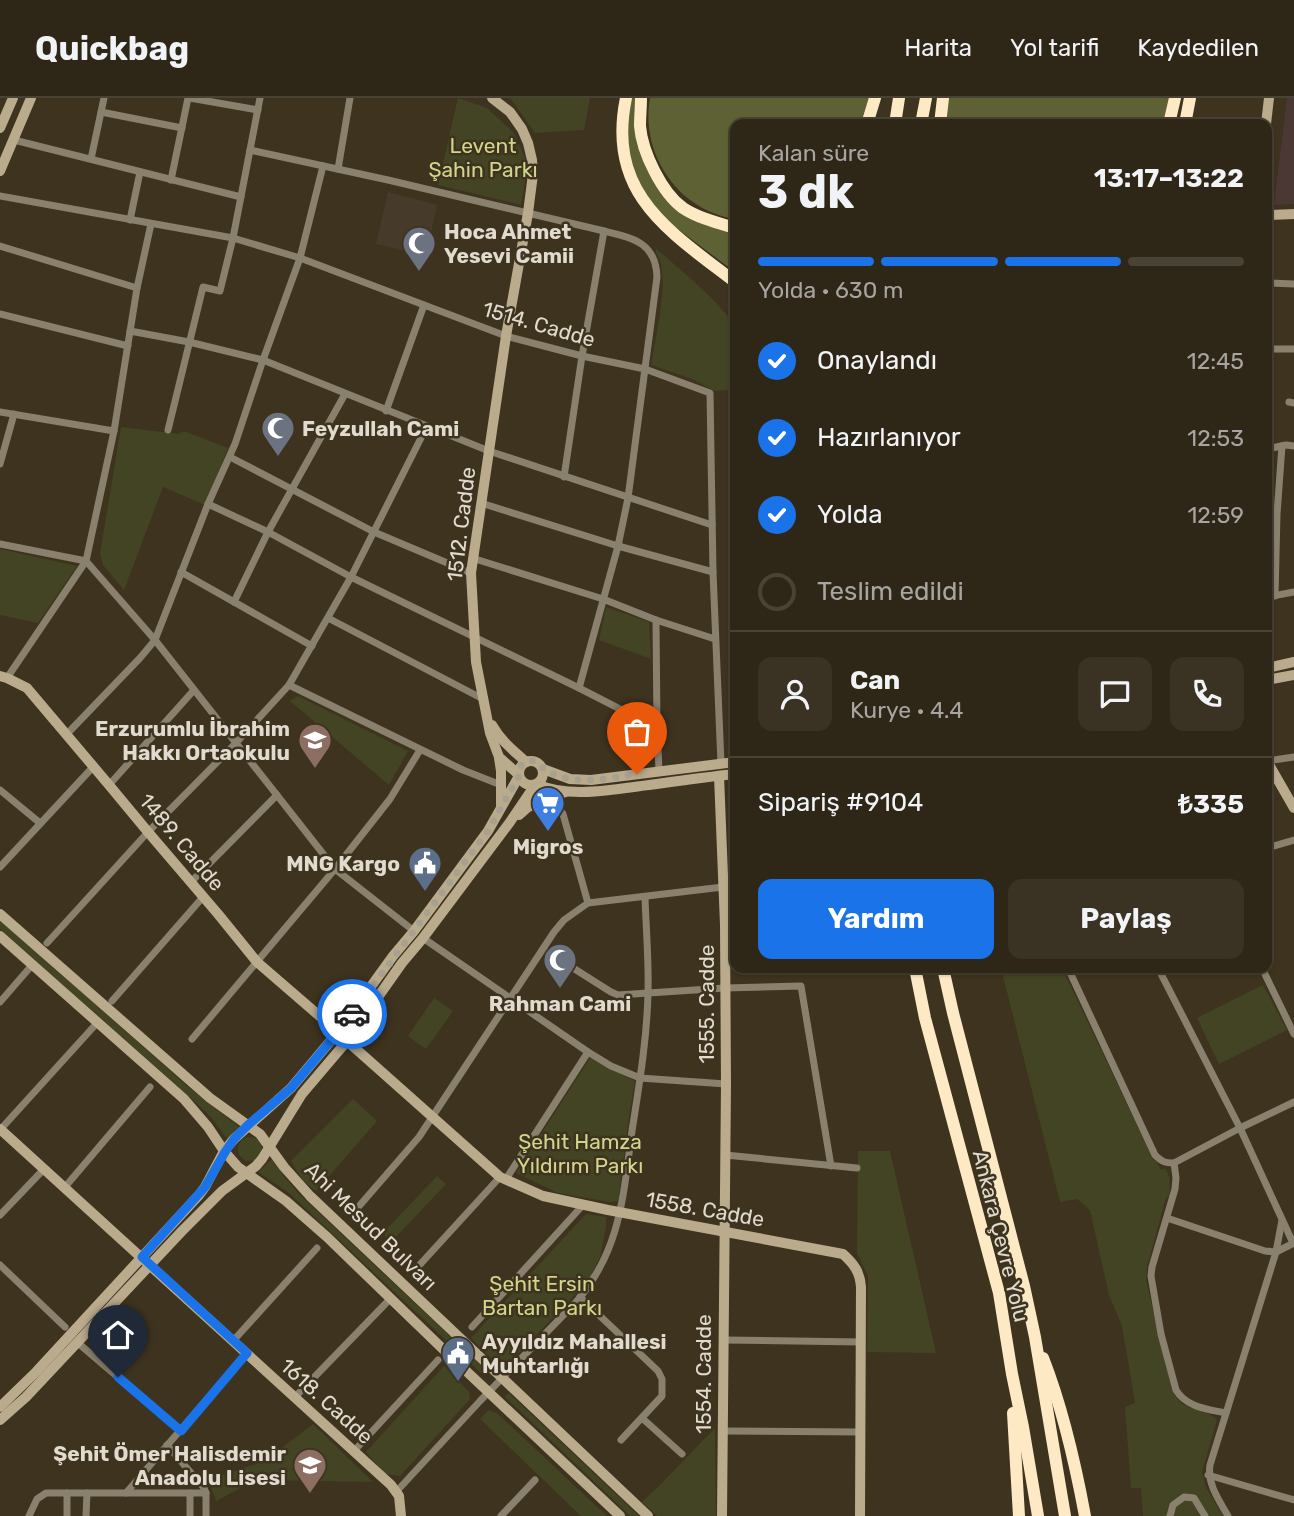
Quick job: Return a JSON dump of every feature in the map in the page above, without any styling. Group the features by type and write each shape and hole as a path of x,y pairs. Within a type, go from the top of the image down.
{"highway":[{"path":"626,98 622,118 622,146 629,173 644,202 663,224 730,278"},
{"path":"641,98 640,128 649,160 664,189 683,208 730,226"},
{"path":"869,119 875,98"},
{"path":"896,119 899,98"},
{"path":"922,119 926,98"},
{"path":"941,119 943,98"},
{"path":"1171,119 1175,98"},
{"path":"1186,119 1190,98"},
{"name":"Ankara Çevre Yolu","path":"916,973 925,1018 999,1293 1038,1516"},
{"name":"Ankara Çevre Yolu","path":"944,973 1024,1286 1065,1516"},
{"path":"1035,1337 1054,1384 1069,1438 1085,1516"},
{"path":"1012,1374 1018,1516"}],"main road":[{"path":"0,128 13,98"},
{"path":"0,171 31,98"},
{"name":"1512. Cadde","path":"492,98 510,112 522,129 528,143 533,173 471,573 476,662 492,740 499,757 500,813"},
{"path":"1267,119 1269,98"},
{"path":"1272,215 1294,214"},
{"path":"1272,667 1294,662"},
{"path":"1272,679 1294,674"},
{"name":"1489. Cadde","path":"4,677 27,688 257,962 338,1032"},
{"name":"1512. Cadde","path":"489,719 498,736 526,761"},
{"path":"499,757 523,783 569,791 596,791 730,775"},
{"path":"0,1407 37,1372 142,1257 205,1187 225,1152 248,1125 291,1088 338,1032 488,831 519,776 519,769 526,761 538,763 543,769 570,779 580,780 730,763"},
{"path":"0,1420 26,1397 213,1199 256,1166 271,1147 294,1105 347,1041 402,963 542,779 543,769"},
{"name":"1555. Cadde","path":"719,776 725,988 724,1232"},
{"path":"1272,780 1294,808"},
{"path":"510,822 528,807 569,791"},
{"name":"Ahi Mesud Bulvarı","path":"0,914 210,1098 260,1133 284,1167 310,1196 648,1516"},
{"name":"Ahi Mesud Bulvarı","path":"0,936 184,1099 232,1161 294,1207 620,1516"},
{"name":"1558. Cadde","path":"347,1041 503,1178 543,1196 843,1254 853,1263 860,1275 860,1516"},
{"name":"1618. Cadde","path":"0,1129 396,1492"},
{"name":"1554. Cadde","path":"722,1516 724,1232"},
{"path":"396,1492 399,1496 401,1516"}],"street":[{"path":"91,159 104,98"},
{"path":"171,180 189,98 258,110"},
{"path":"168,430 203,286 220,291 260,98"},
{"path":"338,169 350,98"},
{"path":"101,112 182,128"},
{"path":"14,140 241,197"},
{"path":"250,150 604,231 629,238 648,249 657,267 657,277 628,499 618,546 579,688"},
{"path":"66,735 155,640 208,504 230,457 300,258 323,166"},
{"path":"130,220 140,172"},
{"name":"1514. Cadde","path":"0,195 233,238 300,258 506,336 645,369 710,393 720,764"},
{"path":"4,677 86,561 114,431 150,224"},
{"path":"564,477 604,231"},
{"path":"0,246 137,288"},
{"path":"1272,283 1294,284"},
{"path":"386,411 424,305"},
{"path":"0,314 128,345"},
{"path":"130,331 263,360 489,451 712,525"},
{"path":"1272,349 1294,349"},
{"path":"234,602 268,532 345,394"},
{"path":"0,412 114,431"},
{"path":"0,464 14,414"},
{"path":"47,943 148,832 289,685 351,576 427,426"},
{"path":"1272,582 1282,446"},
{"path":"1272,448 1294,446"},
{"path":"230,457 373,532 471,573"},
{"path":"481,503 618,546 713,572"},
{"path":"208,504 657,729"},
{"path":"1272,515 1277,514"},
{"path":"0,544 86,561 155,640 335,870 414,931"},
{"path":"472,558 603,599 715,639"},
{"path":"181,572 312,646"},
{"path":"1272,596 1294,592"},
{"path":"328,618 483,699"},
{"path":"656,620 660,771"},
{"path":"289,685 420,750 501,785"},
{"path":"109,785 194,690"},
{"path":"192,1038 335,870 390,799 420,750"},
{"path":"1272,760 1294,757"},
{"path":"0,867 93,767"},
{"path":"536,785 551,797 563,814 588,903"},
{"path":"0,790 40,823"},
{"path":"191,882 277,795"},
{"path":"1272,847 1294,840"},
{"path":"354,1212 419,1137 543,949 574,911 588,903 723,887"},
{"path":"112,1001 203,897"},
{"path":"396,1492 590,1286 608,1252 621,1213 640,1078 648,994 645,897"},
{"path":"423,938 611,1066 640,1078 726,1084"},
{"path":"543,949 618,995 801,986 831,1166"},
{"path":"0,1002 33,964"},
{"path":"1070,973 1155,1155 1166,1163 1174,1163 1294,1102"},
{"path":"1161,973 1240,1128 1294,1243 1276,1252 1257,1249 1167,1218"},
{"path":"1264,973 1294,1034"},
{"path":"0,1129 97,1023"},
{"path":"414,1271 503,1178 588,1052"},
{"path":"65,1187 150,1087"},
{"path":"725,1155 857,1168"},
{"path":"1174,1163 1176,1178 1151,1276 1161,1334 1180,1397 1186,1402 1226,1413"},
{"path":"0,1215 44,1169"},
{"path":"472,1327 583,1205"},
{"path":"1228,1516 1214,1490 1209,1475 1210,1465 1276,1252 1282,1220"},
{"path":"233,1341 317,1248"},
{"path":"0,1265 65,1327"},
{"path":"580,1297 658,1371 662,1379 662,1396 621,1440"},
{"path":"295,1397 391,1298"},
{"path":"723,1340 861,1342"},
{"path":"78,1343 181,1431"},
{"path":"126,1493 247,1353"},
{"path":"354,1451 438,1360"},
{"path":"642,1418 682,1454"},
{"path":"722,1431 861,1432"},
{"path":"167,1445 204,1488 206,1516"},
{"path":"1209,1475 1294,1500"},
{"path":"501,1516 535,1480"},
{"path":"29,1516 37,1499 46,1493 206,1493"},
{"path":"67,1493 67,1516"},
{"path":"86,1516 87,1493"},
{"path":"190,1493 190,1516"},
{"path":"1171,1516 1173,1504 1184,1497 1194,1498 1205,1516"}],"shaded area":[{"path":"1287,98 1294,98 1294,204 1274,205"},
{"path":"388,192 437,205 426,255 376,244"}],"green space":[{"name":"Levent Şahin Parkı","path":"458,98 487,108 514,133 528,164 521,205 438,185"},
{"path":"510,98 590,98 584,130 535,133"},
{"path":"628,98 638,98 638,129 662,191 730,227 730,268 671,224 647,199 631,166 625,129"},
{"path":"650,98 869,98 862,119 730,119 730,218 715,214 680,192 657,159 648,119"},
{"path":"945,98 1170,98 1165,119 943,119"},
{"path":"656,249 700,288 730,320 730,390 715,391 692,379 651,365 663,283 661,264"},
{"path":"121,427 178,434 184,431 228,448 205,505 163,487 124,590 103,565 100,553"},
{"path":"0,549 77,566 38,623 0,615"},
{"path":"606,607 649,622 651,659 599,640"},
{"path":"298,696 408,751 389,785 290,701"},
{"path":"0,920 186,1085 240,1128 228,1140 210,1116 194,1101 0,929"},
{"path":"1002,973 1064,973 1154,1161 1161,1170 1165,1168 1170,1178 1169,1196 1166,1198 1147,1267 1146,1280 1176,1398 1217,1420 1202,1472 1206,1487 1223,1516 1143,1516 1141,1488 1131,1488 1125,1407 1135,1403 1122,1326 1109,1295 1090,1210 1077,1199 1060,1202"},
{"path":"1263,985 1287,1030 1219,1064 1197,1018"},
{"path":"434,998 453,1011 426,1049 408,1036"},
{"name":"Şehit Hamza Yıldırım Parkı","path":"590,1058 635,1081 618,1201 558,1193 516,1173"},
{"path":"353,1099 377,1121 316,1191 302,1178 291,1161"},
{"path":"250,1137 258,1141 262,1149 258,1157 250,1161 242,1157 238,1149 242,1141"},
{"path":"858,1151 890,1151 936,1353 867,1352 868,1276 857,1253"},
{"path":"272,1159 301,1196 486,1370 482,1374 289,1193 258,1172"},
{"path":"437,1176 446,1184 393,1240 385,1238 385,1231"},
{"name":"Şehit Ersin Bartan Parkı","path":"586,1214 606,1217 600,1257 589,1280 503,1370 471,1338"},
{"path":"444,1366 469,1392 470,1399 400,1476 385,1474 366,1452"},
{"path":"509,1393 639,1516 630,1516 505,1397"},
{"path":"489,1410 498,1414 607,1516 581,1516 480,1419"},
{"path":"313,1424 373,1482 256,1480 216,1501 208,1480 265,1461"},
{"path":"715,1428 716,1516 657,1516 642,1502"}],"way so far":[{"path":"352,1014 488,831 500,813 523,763 534,761 543,769 580,780 637,774"}],"place":[{"name":"Hoca Ahmet Yesevi Camii","path":"419,273"},
{"name":"Feyzullah Cami","path":"278,458"},
{"name":"Erzurumlu İbrahim Hakkı Ortaokulu","path":"315,770"},
{"name":"Migros","path":"548,833"},
{"name":"MNG Kargo","path":"425,893"},
{"name":"Rahman Cami","path":"560,990"},
{"name":"Ayyıldız Mahallesi Muhtarlığı","path":"458,1383"},
{"name":"Şehit Ömer Halisdemir Anadolu Lisesi","path":"310,1495"}],"route":[{"path":"118,1377 181,1431 247,1353 142,1257 205,1187 234,1139 291,1088 352,1014"}]}
